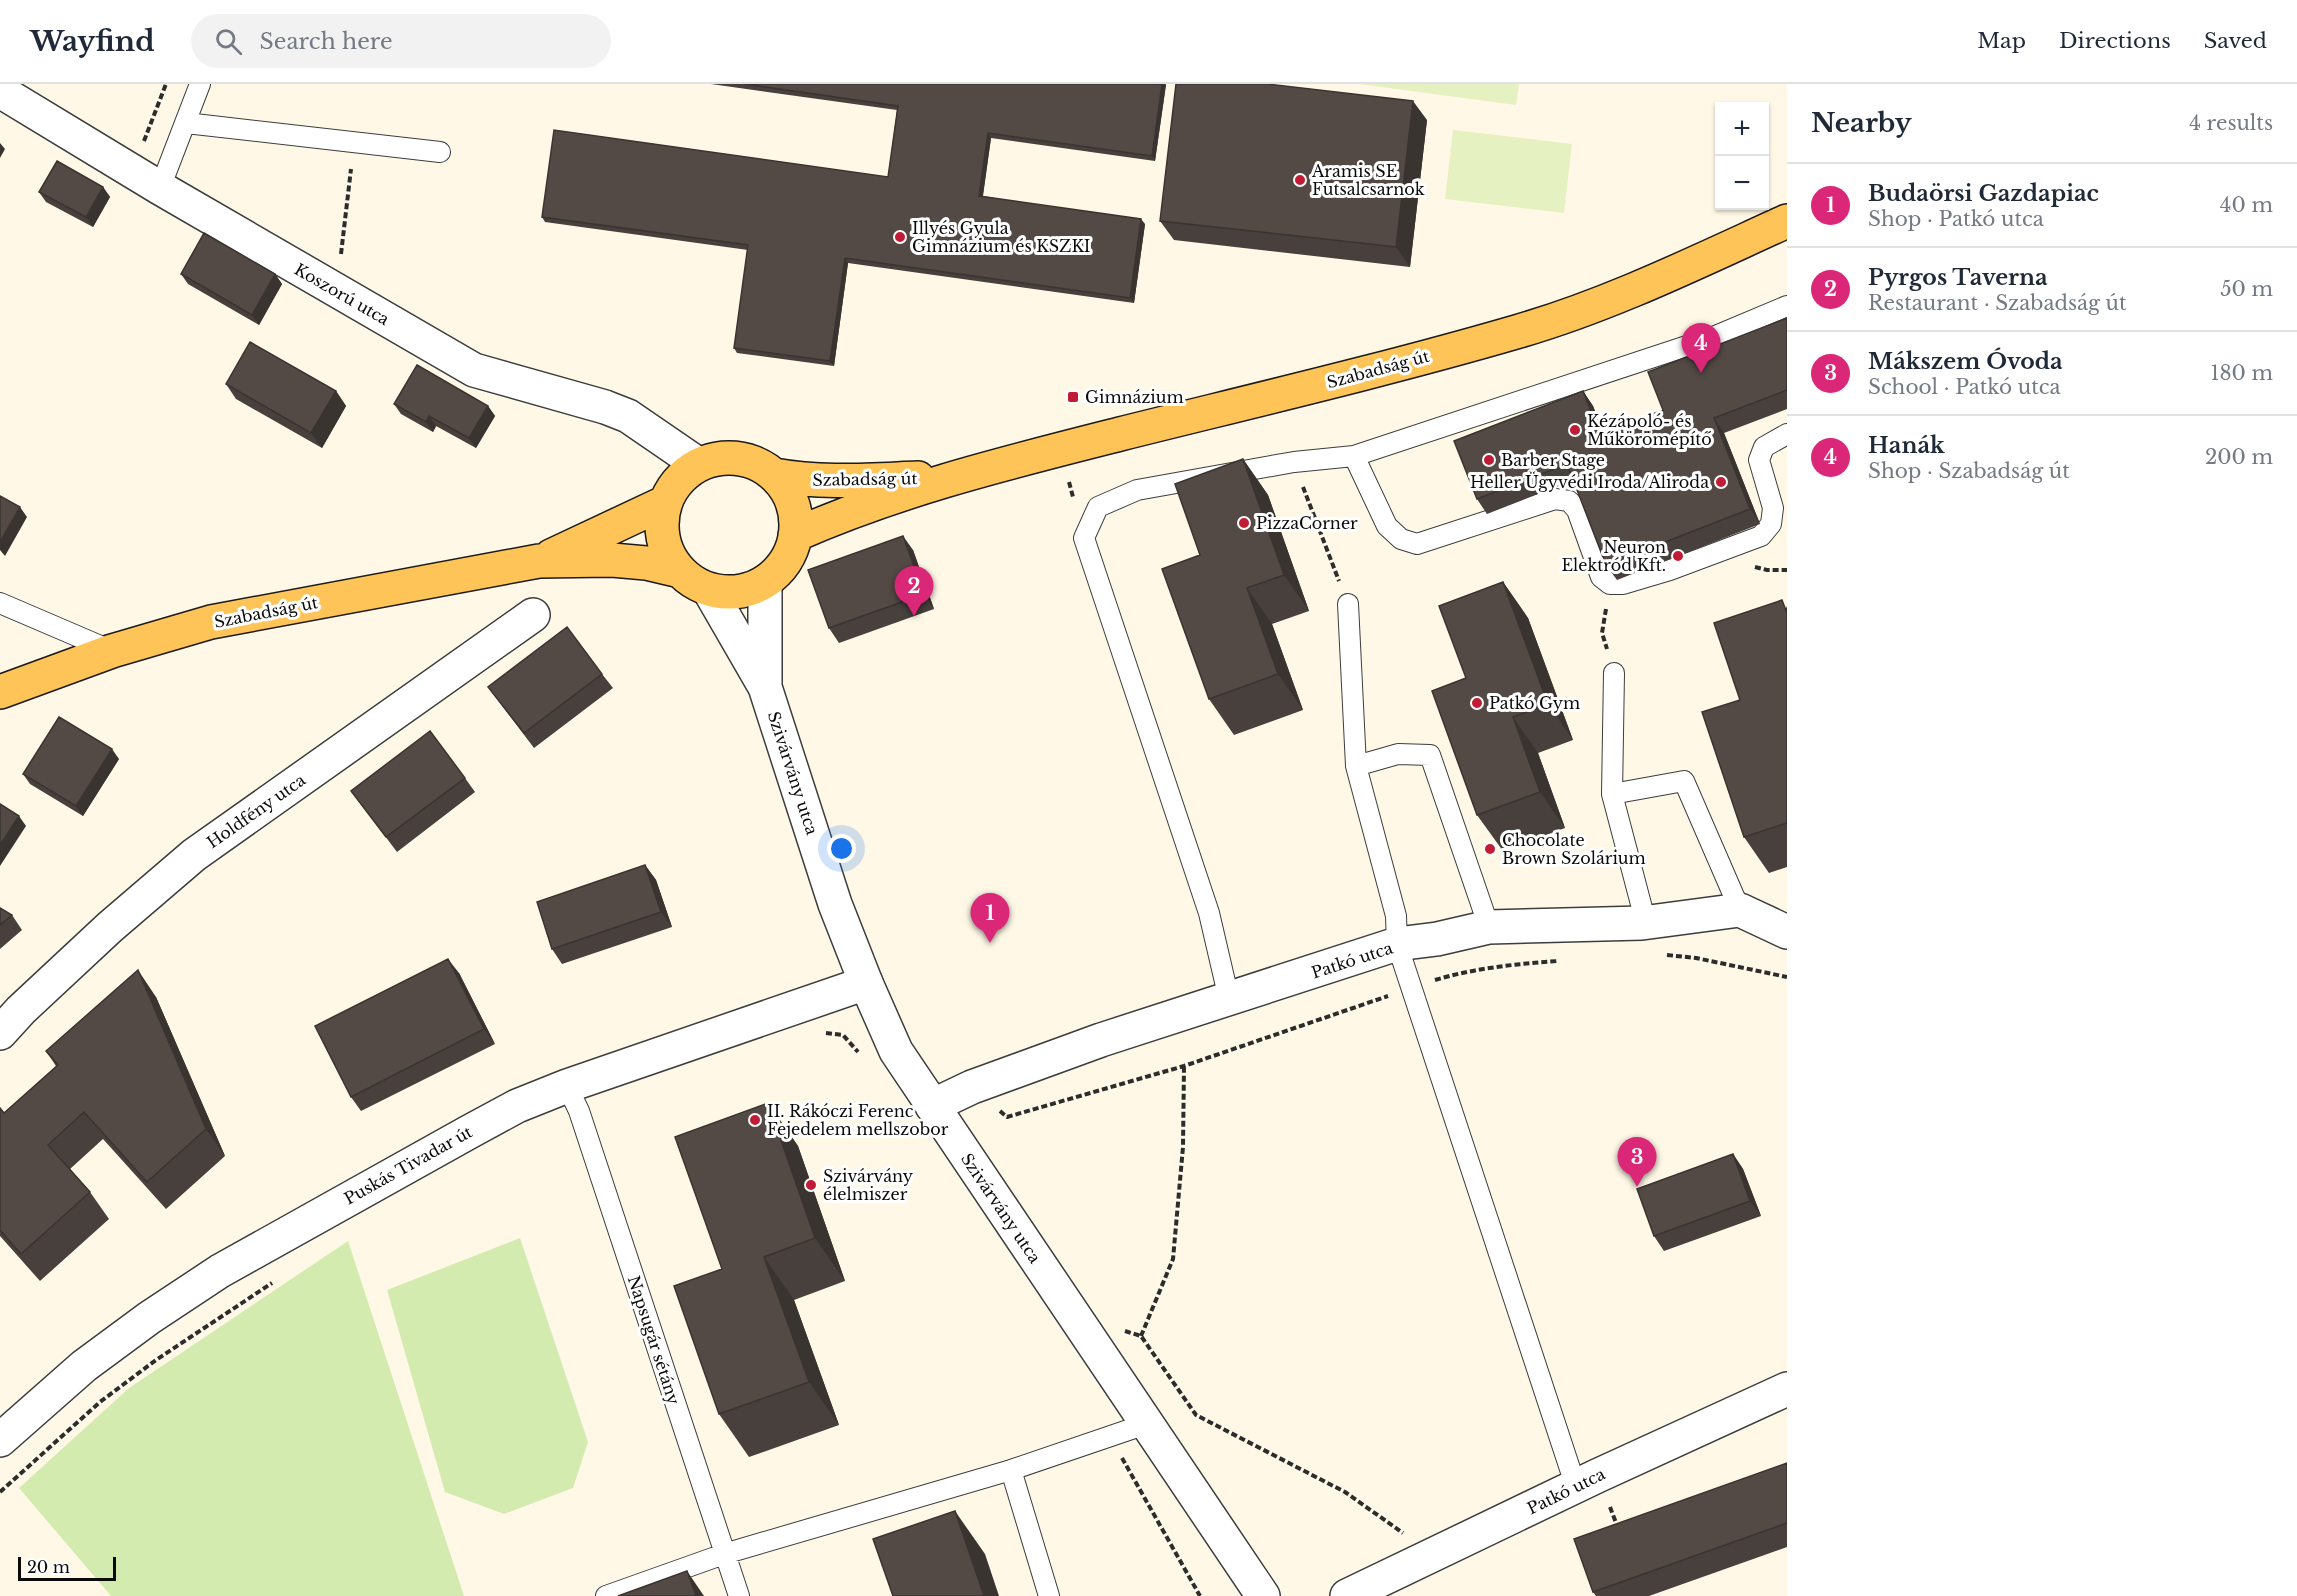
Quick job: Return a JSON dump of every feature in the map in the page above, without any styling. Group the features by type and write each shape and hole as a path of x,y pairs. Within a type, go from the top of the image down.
{"main road":[{"name":"Szabadság út","path":"795,535 841,515 956,476 1376,370 1516,332 1625,293 1787,221"},
{"name":"Szabadság út","path":"0,692 112,651 211,622 539,561 612,560 646,563 680,571 709,590 735,592 751,589 765,582 779,569 790,554 795,535 795,513 788,492 774,475 757,464 736,458 715,458 698,464 672,487 661,526 666,551 680,571"},
{"name":"Szabadság út","path":"774,475 800,480 834,481 956,476"},
{"name":"Szabadság út","path":"539,561 666,502"}],"street":[{"name":"Koszorú utca","path":"0,91 160,188 474,370 606,407 628,416 698,464"},
{"name":"Szivárvány utca","path":"765,582 765,687"},
{"name":"Szivárvány utca","path":"709,590 765,687 835,904 896,1051 1263,1596"},
{"name":"Holdfény utca","path":"0,1033 21,1010 94,942 194,855 533,615"},
{"name":"Patkó utca","path":"932,1106 972,1086 1101,1040 1397,944 1437,939 1489,927 1642,923 1740,910"},
{"path":"1740,910 1787,932"},
{"name":"Puskás Tivadar út","path":"0,1440 84,1366 149,1318 220,1271 517,1106 567,1086 866,983"},
{"name":"Patkó utca","path":"1347,1596 1586,1481 1787,1389"}],"lane":[{"path":"160,188 200,84"},
{"path":"186,123 440,152"},
{"path":"1230,999 1209,914 1084,538 1098,507 1137,490 1294,462 1354,456 1711,338 1787,306"},
{"path":"1354,456 1388,526 1401,539 1417,544 1555,499 1569,501 1577,510 1601,577 1610,584 1623,584 1670,570 1761,536 1771,524 1773,508 1759,460 1764,447 1787,434"},
{"path":"0,603 112,651"},
{"path":"1348,604 1356,766 1396,916 1397,944 1586,1481"},
{"path":"1614,673 1612,794 1642,908 1642,923"},
{"path":"1356,766 1398,754 1430,755 1489,927"},
{"path":"1612,794 1684,781 1740,910"},
{"name":"Napsugár sétány","path":"567,1086 579,1111 739,1596"},
{"path":"606,1596 724,1554 1011,1470 1146,1424"},
{"path":"1011,1470 1049,1596"}],"path":[{"path":"133,170 166,84"},
{"path":"336,290 354,142"},
{"path":"1058,450 1084,538"},
{"path":"1294,462 1348,604"},
{"path":"1664,955 1696,958 1787,977"},
{"path":"972,1086 1007,1117 1184,1066 1458,973 1513,964 1560,961"},
{"path":"1142,1336 1173,1259 1183,1147 1184,1066"},
{"path":"0,1492 100,1402 156,1360 278,1279"},
{"path":"1122,1330 1142,1336 1196,1415 1345,1492 1432,1555"},
{"path":"1110,1437 1200,1596"},
{"path":"1586,1481 1622,1536"}],"green space":[{"path":"1359,84 1519,84 1516,105"},
{"path":"1453,130 1572,144 1564,213 1445,199"},
{"path":"520,1238 588,1442 573,1488 504,1514 445,1492 387,1290"},
{"path":"348,1241 464,1596 111,1596 19,1488 129,1388"}],"building":[{"name":"Illyés Gyula Gimnázium és KSZKI","path":"744,84 1162,84 1152,156 988,133 979,196 1141,219 1130,298 845,258 830,361 734,348 748,245 542,217 554,130 888,177 898,106"},
{"name":"Aramis SE Futsalcsarnok","path":"1176,84 1267,84 1413,101 1396,247 1160,221"},
{"path":"57,161 103,187 86,217 39,192"},
{"path":"204,233 275,274 252,315 181,274"},
{"path":"1787,318 1787,390 1714,418 1750,509 1606,565 1567,464 1477,499 1454,441 1583,391 1600,434 1663,410 1648,372"},
{"path":"250,342 336,391 311,433 226,384"},
{"path":"417,365 488,406 469,438 429,416 426,422 394,404"},
{"path":"1243,459 1284,575 1247,588 1278,674 1209,699 1162,569 1200,555 1175,484"},
{"path":"0,496 20,507 0,542"},
{"path":"903,536 924,594 829,628 808,570"},
{"path":"1503,582 1548,704 1513,717 1540,792 1477,815 1432,691 1466,678 1439,606"},
{"path":"1782,600 1787,613 1787,823 1744,837 1702,712 1740,700 1714,623"},
{"path":"567,627 602,674 524,733 488,687"},
{"path":"59,717 112,749 76,806 23,774"},
{"path":"430,731 465,778 386,837 351,791"},
{"path":"0,804 19,816 0,845"},
{"path":"645,865 661,912 552,949 537,902"},
{"path":"0,908 12,915 0,925"},
{"path":"448,959 484,1029 351,1097 315,1026"},
{"path":"138,970 206,1129 147,1182 84,1112 48,1145 90,1192 21,1254 0,1230 0,1108 4,1113 58,1065 46,1051"},
{"path":"768,1103 815,1238 764,1257 809,1382 719,1414 674,1286 722,1269 675,1137"},
{"path":"1733,1154 1750,1201 1654,1236 1637,1189"},
{"path":"1787,1463 1787,1523 1593,1592 1574,1539"},
{"path":"955,1511 984,1596 893,1596 873,1539"},
{"path":"687,1571 696,1596 618,1596"}],"place":[{"name":"Aramis SE Futsalcsarnok","path":"1300,180"},
{"name":"Illyés Gyula Gimnázium és KSZKI","path":"900,237"},
{"name":"Hanák","path":"1701,373"},
{"name":"Gimnázium","path":"1073,397"},
{"name":"Kézápoló- és Műkörömépítő","path":"1575,430"},
{"name":"Barber Stage","path":"1489,460"},
{"name":"Heller Ügyvédi Iroda/Aliroda","path":"1721,482"},
{"name":"PizzaCorner","path":"1244,523"},
{"name":"Neuron Elektród Kft.","path":"1678,556"},
{"name":"Pyrgos Taverna","path":"914,616"},
{"name":"Patkó Gym","path":"1477,703"},
{"name":"Chocolate Brown Szolárium","path":"1490,849"},
{"name":"Budaörsi Gazdapiac","path":"990,943"},
{"name":"II. Rákóczi Ferenc Fejedelem mellszobor","path":"755,1120"},
{"name":"Szivárvány élelmiszer","path":"811,1185"},
{"name":"Mákszem Óvoda","path":"1637,1187"}]}
